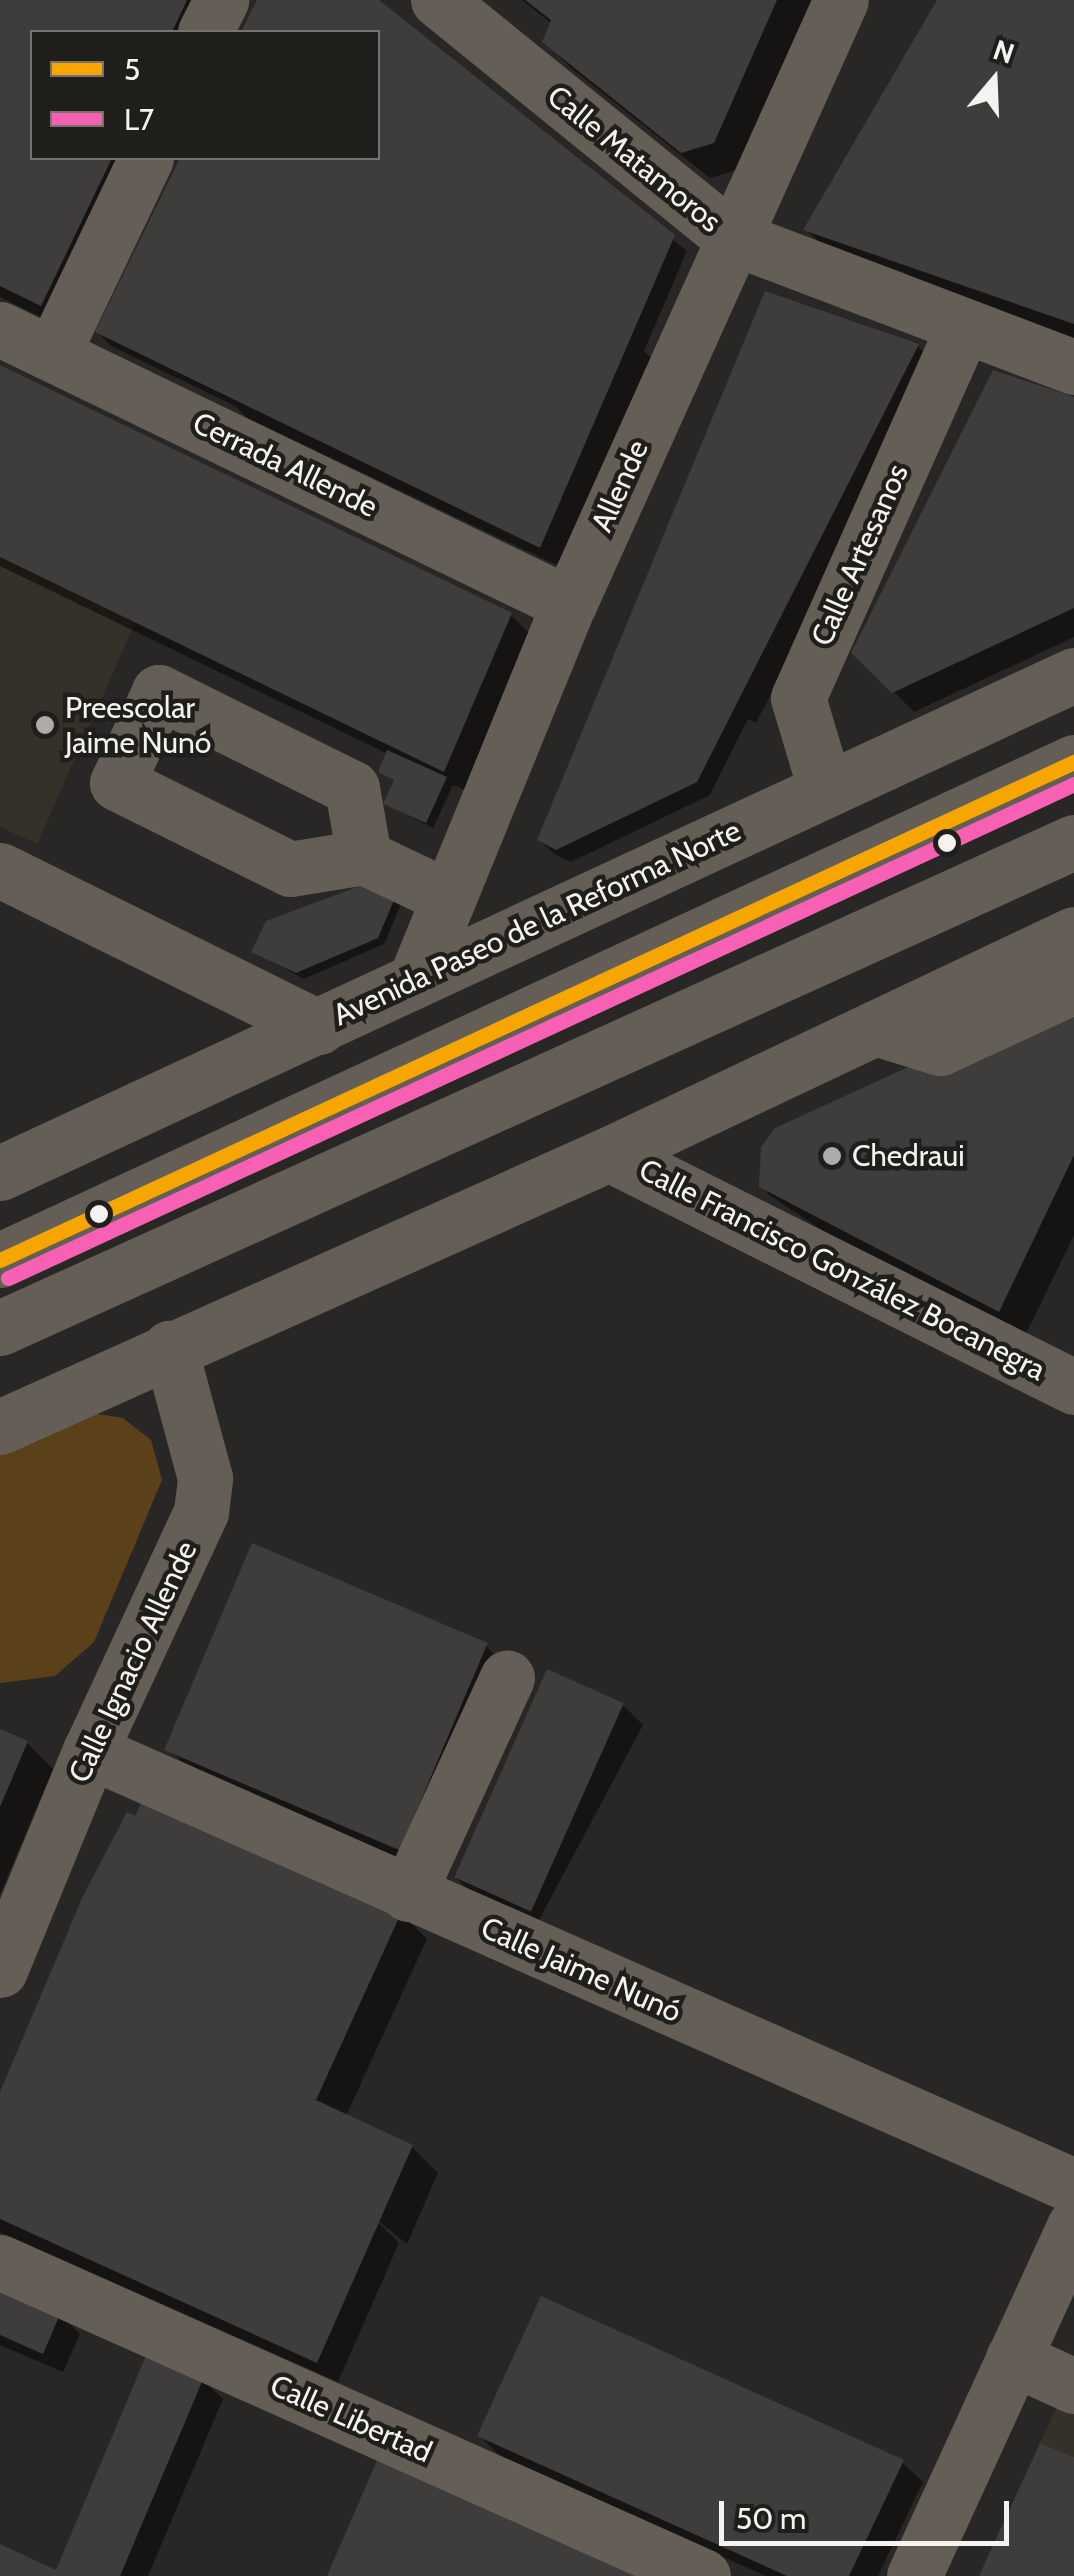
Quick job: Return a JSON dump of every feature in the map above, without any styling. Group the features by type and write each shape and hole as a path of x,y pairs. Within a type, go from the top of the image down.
{"street":[{"path":"206,30 221,0"},
{"name":"Calle Matamoros","path":"438,0 729,236 1074,367"},
{"name":"Allende","path":"416,978 569,604 729,236 841,0"},
{"path":"54,353 145,160"},
{"name":"Calle Artesanos","path":"825,788 798,698 964,328"},
{"name":"Cerrada Allende","path":"0,329 569,604"},
{"name":"Avenida Paseo de la Reforma Norte","path":"0,1172 1074,675"},
{"path":"0,1260 1074,762"},
{"path":"0,1328 1074,842"},
{"path":"364,857 448,897"},
{"path":"0,870 318,1027"},
{"path":"0,1427 610,1154 1074,934"},
{"path":"875,1028 940,1048 1074,986"},
{"name":"Calle Francisco González Bocanegra","path":"610,1154 1074,1387"},
{"name":"Calle Ignacio Allende","path":"0,1970 90,1751 201,1512 206,1478 170,1348"},
{"path":"408,1894 507,1678"},
{"name":"Calle Jaime Nunó","path":"90,1751 1074,2186"},
{"path":"914,2576 1074,2226"},
{"name":"Calle Libertad","path":"0,2262 703,2576"},
{"path":"1012,2358 1074,2386"}],"shaded area":[{"name":"Preescolar Jaime Nunó","path":"0,557 135,623 37,844 0,827"},
{"path":"92,1413 123,1418 151,1440 162,1480 94,1642 55,1676 0,1683 0,1451"},
{"path":"1074,2369 1074,2457 1040,2443"}],"building":[{"path":"0,0 187,0 173,30 30,30 30,160 111,160 41,306 0,286"},
{"path":"257,0 379,0 675,235 540,548 95,332 179,160 380,160 380,30 242,30"},
{"path":"525,0 777,0 714,143 681,153 542,42 551,20"},
{"path":"937,0 1074,0 1074,324 803,230"},
{"path":"765,291 919,344 697,782 556,850 537,840"},
{"path":"0,365 512,613 444,772 0,557"},
{"path":"993,370 1074,397 1074,608 892,693 851,653"},
{"path":"387,750 447,777 426,823 383,804 394,780 378,772"},
{"path":"368,883 397,893 378,938 296,973 251,952 266,921"},
{"path":"1074,991 1074,1155 999,1312 759,1187 761,1147 775,1128"},
{"path":"252,1543 488,1643 400,1850 164,1750"},
{"path":"547,1669 624,1703 531,1911 454,1877"},
{"path":"0,1729 28,1741 0,1807"},
{"path":"146,1793 402,1911 316,2100 413,2145 317,2363 0,2219 0,2092 83,1896 127,1812 135,1816"},
{"path":"0,2284 61,2312 43,2354 0,2335"},
{"path":"541,2296 904,2460 849,2576 787,2576 477,2436"},
{"path":"148,2351 204,2377 120,2576 0,2576 0,2544 56,2570"},
{"path":"1040,2443 1074,2457 1074,2576 979,2576"},
{"path":"379,2456 644,2576 327,2576"}],"transit line":[{"name":"5","path":"0,1260 1074,762"},
{"name":"L7","path":"8,1278 1074,784"}],"place":[{"name":"Preescolar Jaime Nunó","path":"45,725"},
{"name":"Chedraui","path":"832,1156"}]}
